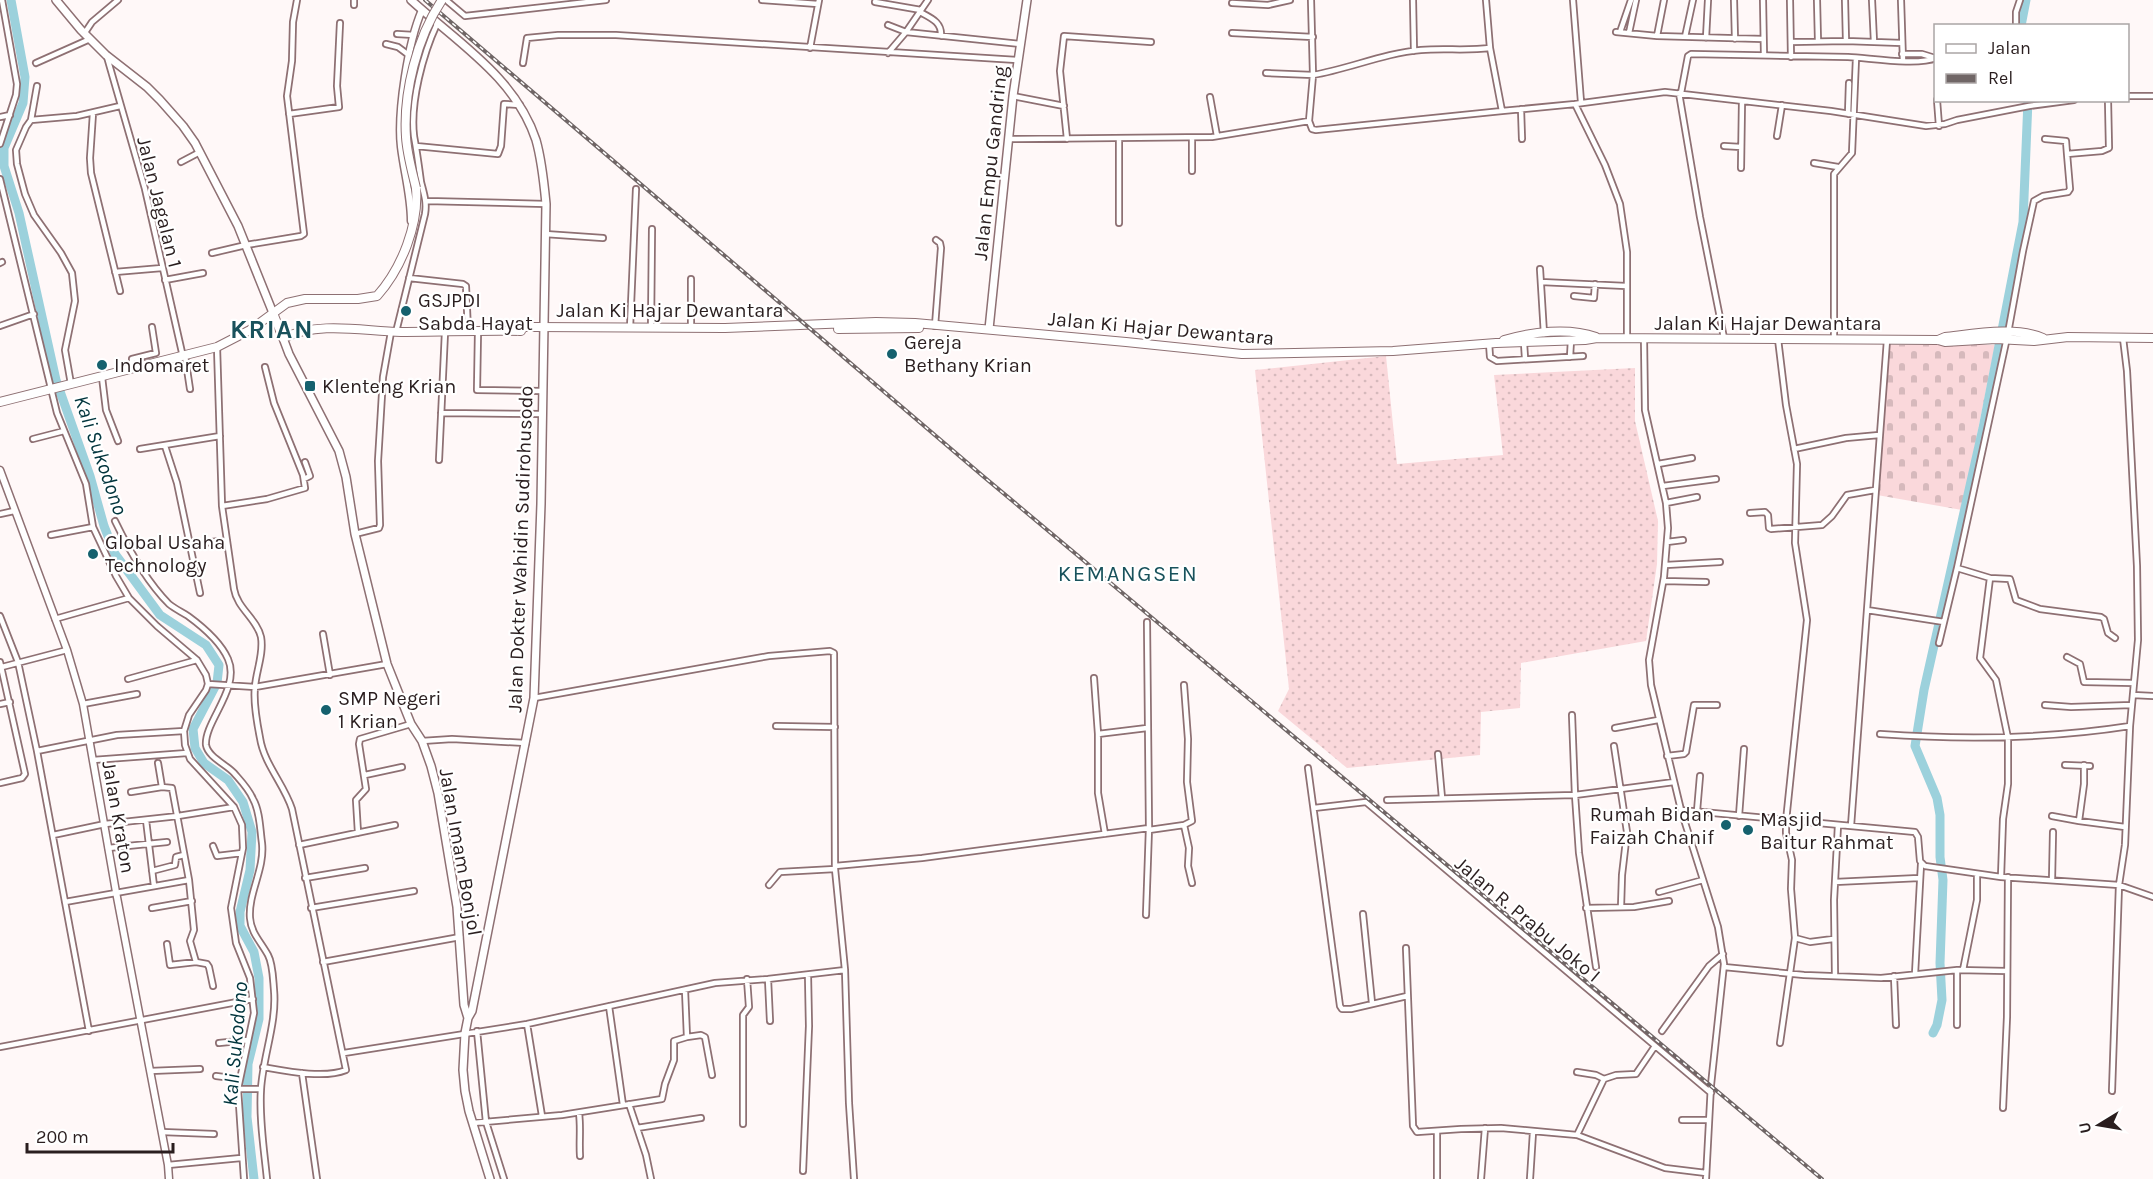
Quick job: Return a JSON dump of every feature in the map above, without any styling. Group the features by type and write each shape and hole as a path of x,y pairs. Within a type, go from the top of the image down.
{"main road":[{"path":"56,0 106,55 147,87 183,126 227,201 283,338"},
{"name":"Jalan Dokter Wahidin Sudirohusodo","path":"411,0 491,68 520,105 536,139 542,165 546,204 534,698 472,1011 468,1018"},
{"name":"Jalan Empu Gandring","path":"989,329 1017,58 1027,0"},
{"path":"0,402 217,347 240,336 287,303 300,299 377,296 388,282 413,226 416,212 416,188 406,138 406,112 423,33 429,18 448,2"},
{"name":"Jalan Ki Hajar Dewantara","path":"543,329 915,323 1242,354 1394,351 1524,345 1547,336"},
{"name":"Jalan Ki Hajar Dewantara","path":"283,338 292,333 318,328 394,332 478,332 518,331 525,327 758,331 933,326"},
{"name":"Jalan Ki Hajar Dewantara","path":"1491,345 1520,336 1558,337 1584,333 1597,338"},
{"name":"Jalan Ki Hajar Dewantara","path":"1558,337 1571,343 1597,338 1938,340 1945,342 2035,334 2044,339 2153,338"},
{"name":"Jalan Imam Bonjol","path":"283,338 339,451 346,477 355,534 387,664 411,724 422,741 438,794 460,938 464,1005 468,1018 463,1070 465,1091 490,1179"}],"street":[{"path":"0,144 16,95 17,84 2,26 2,0"},
{"path":"36,63 87,36 92,22 118,0"},
{"path":"212,253 304,234 287,96 297,0"},
{"path":"448,2 465,16 561,3 606,0"},
{"path":"762,0 819,2 810,48"},
{"path":"889,51 906,32 928,0"},
{"path":"1232,3 1268,5 1290,0"},
{"path":"1311,0 1313,37 1310,121 1312,129 1316,130 1575,104 1665,92 1782,105 1926,126 1939,126 1957,120 2051,102"},
{"path":"1413,0 1414,51"},
{"path":"1486,0 1490,48 1502,111"},
{"path":"1573,0 1581,102"},
{"path":"1631,0 1618,32 1657,36 1763,39"},
{"path":"1629,33 1636,0"},
{"path":"1657,36 1664,0"},
{"path":"1685,37 1693,0"},
{"path":"1706,38 1708,0"},
{"path":"1734,0 1735,39"},
{"path":"1763,0 1764,55"},
{"path":"1790,0 1791,57"},
{"path":"1817,0 1818,41"},
{"path":"1845,0 1846,41"},
{"path":"1872,0 1874,42"},
{"path":"1901,0 1903,61"},
{"path":"2016,24 2016,12 2020,0"},
{"path":"875,2 921,11 936,21 941,30 941,36"},
{"path":"406,245 411,214 401,147 409,105 410,56 414,35 425,12"},
{"path":"289,114 339,107 337,86 340,23"},
{"path":"355,534 379,528 380,525 378,461 384,377 408,278 417,254 427,201 409,105 419,81 436,23"},
{"path":"888,25 906,32 1020,44"},
{"path":"1232,33 1313,37"},
{"path":"397,34 414,35"},
{"path":"523,63 527,38 616,35 810,48 1017,58"},
{"path":"1067,139 1060,72 1064,36 1151,42"},
{"path":"1791,42 1902,43"},
{"path":"386,44 398,47 410,56"},
{"path":"1266,73 1312,75 1414,51 1490,48"},
{"path":"1724,340 1702,227 1680,93 1689,54 1903,61 1927,61 1934,58"},
{"path":"1902,54 1922,54 1934,58"},
{"name":"Jalan Jagalan 1","path":"106,55 145,189 190,389"},
{"path":"1851,115 1856,58"},
{"path":"1834,340 1834,174 1851,154 1849,83"},
{"path":"37,86 31,120 16,150 17,164 25,194 34,215 72,273 75,301 65,350 69,385"},
{"path":"1013,96 1064,106"},
{"path":"2129,96 2153,96"},
{"path":"1210,97 1217,136"},
{"path":"1741,168 1742,101"},
{"path":"1937,102 1939,126"},
{"path":"2025,102 2027,107"},
{"path":"2067,154 2102,151 2109,148 2108,102"},
{"path":"416,146 498,154 501,146 504,104 520,105"},
{"path":"1575,104 1611,178 1620,204 1628,252 1627,339"},
{"path":"1777,136 1782,105"},
{"path":"31,120 93,113 120,106"},
{"path":"1521,109 1522,139"},
{"path":"93,113 91,173 120,291"},
{"path":"0,117 10,115"},
{"path":"1008,139 1192,138 1310,121"},
{"path":"1192,138 1192,171"},
{"path":"1119,139 1119,223"},
{"path":"1939,643 1957,568 2003,336 2034,201 2043,196 2068,192 2071,186 2066,141 2045,139"},
{"path":"1724,146 1741,147"},
{"path":"181,162 200,152"},
{"path":"1814,163 1838,167"},
{"path":"0,179 64,431 86,484 93,527 129,598 157,626 197,660 204,669 209,684 186,722 184,731 187,753 195,766 234,807 242,825 242,853 231,908 236,943 250,978 254,1013 240,1079 244,1179"},
{"path":"630,328 636,189"},
{"path":"427,201 546,204"},
{"path":"651,328 652,229"},
{"path":"545,234 603,238"},
{"path":"933,326 941,248 940,243 936,240"},
{"path":"115,272 162,268"},
{"path":"1540,269 1545,282 1547,336"},
{"path":"165,280 203,273"},
{"path":"408,278 465,285 468,290 468,332"},
{"path":"691,279 691,328"},
{"path":"1545,282 1626,286"},
{"path":"1575,296 1594,298 1595,284"},
{"path":"0,326 34,314"},
{"path":"133,369 132,359 156,353 152,327"},
{"path":"439,459 446,332"},
{"path":"478,332 477,390 542,391"},
{"path":"2112,1091 2119,885 2138,640 2137,566 2127,371 2123,338"},
{"path":"1644,339 1645,410 1666,503 1667,542 1664,581 1648,666 1658,720 1682,810 1718,927 1724,961 1711,1092 1706,1179"},
{"path":"1778,339 1786,405 1797,464 1794,527 1797,563 1807,620 1786,821 1786,833 1792,860 1791,889 1795,938 1780,1043"},
{"path":"1851,826 1887,340"},
{"path":"1571,343 1571,355"},
{"path":"1491,345 1490,357 1497,361 1525,356 1583,356"},
{"path":"1524,345 1525,356"},
{"path":"217,347 222,506 234,589 237,599 261,638 262,648 255,687 262,750 289,800 344,1053 345,1071 303,1073 263,1068"},
{"path":"265,367 274,403 306,478"},
{"path":"102,377 106,410 118,441"},
{"path":"441,413 542,414"},
{"path":"33,439 64,431"},
{"path":"1794,448 1846,438 1879,435"},
{"path":"140,449 220,436"},
{"path":"165,446 177,483 200,594"},
{"path":"1658,464 1692,458"},
{"path":"222,506 304,489 305,462"},
{"name":"Jalan Kraton","path":"0,470 67,650 83,704 169,1179"},
{"path":"1663,486 1716,478"},
{"path":"1750,513 1765,512 1768,515 1771,529 1822,525 1832,516 1847,495 1875,490"},
{"path":"1666,503 1698,497"},
{"path":"0,514 14,511"},
{"path":"115,521 125,541 160,593 171,605 212,638 228,659 230,669 227,686 208,733 207,747 209,752 247,788 255,804 259,823 263,854 251,903 250,917 255,936 269,957 275,1008 259,1089 267,1179"},
{"path":"51,535 93,527"},
{"path":"204,543 227,540"},
{"path":"1667,542 1683,540"},
{"path":"1666,565 1720,562"},
{"path":"1957,568 1990,578 2010,579 2016,600 2040,609 2101,617 2104,619 2108,633 2115,638"},
{"path":"1990,578 1980,658 1996,680 2008,738 2008,777 2003,819 2001,877"},
{"path":"1664,581 1706,582"},
{"path":"55,619 129,598"},
{"path":"1867,610 1943,622"},
{"path":"0,616 18,662 89,1030"},
{"path":"1146,915 1149,829 1147,622"},
{"path":"323,634 330,675"},
{"path":"0,783 22,778 25,774 1,664 67,650"},
{"path":"534,698 769,656 830,651 835,656 835,868 845,969 854,1179"},
{"path":"2067,657 2080,664 2084,682 2134,683"},
{"path":"128,679 197,660"},
{"path":"209,684 255,687 387,664"},
{"path":"1094,678 1098,734 1098,793 1105,834"},
{"path":"769,885 780,872 922,858 1184,825 1192,820 1187,782 1188,739 1184,685"},
{"path":"83,704 137,694"},
{"path":"2133,695 2153,696"},
{"path":"0,704 10,702"},
{"path":"1668,755 1686,752 1694,705 1717,705"},
{"path":"2045,705 2071,707 2132,705"},
{"path":"1572,715 1575,795 1586,908 1596,967"},
{"path":"1615,728 1658,720"},
{"path":"358,834 356,800 365,792 360,739 411,724"},
{"path":"776,726 835,728"},
{"path":"1880,734 2008,738 2082,734 2130,726"},
{"path":"1098,734 1147,728"},
{"path":"37,751 117,735 184,731"},
{"path":"422,741 452,739 526,743"},
{"path":"1614,746 1627,832 1621,907"},
{"path":"1739,816 1744,749"},
{"path":"93,760 187,753"},
{"path":"1438,754 1442,798"},
{"path":"158,763 162,787"},
{"path":"2065,765 2090,766"},
{"path":"2079,821 2084,765"},
{"path":"365,775 402,767"},
{"path":"1308,768 1340,1006 1345,1009 1407,996"},
{"path":"1694,811 1700,776"},
{"path":"1387,800 1575,795 1674,782"},
{"path":"131,792 162,787 172,788 192,901 194,932 190,941 196,962"},
{"name":"Jalan R. Prabu Joko I","path":"1314,808 1361,801 1368,803 1711,1092"},
{"path":"53,835 105,824 234,807"},
{"path":"1682,810 1914,832 1918,837 1921,864 1915,974"},
{"path":"2052,816 2125,827"},
{"path":"146,820 154,886"},
{"path":"299,845 395,825"},
{"path":"1184,825 1189,848 1188,866 1192,883"},
{"path":"1835,975 1834,882 1838,825"},
{"path":"2052,880 2053,832"},
{"path":"108,848 166,842"},
{"path":"213,846 217,856 242,853"},
{"path":"152,871 175,865 177,856 184,855"},
{"path":"1921,864 2001,877 2119,885 2153,897"},
{"path":"305,878 365,868"},
{"path":"1957,1025 1960,970 1977,900 1977,874"},
{"path":"2003,1108 2008,877"},
{"path":"1834,882 1919,878"},
{"path":"65,902 189,880"},
{"path":"1659,892 1703,880"},
{"path":"311,908 414,891"},
{"path":"152,908 192,901"},
{"path":"1586,908 1621,907 1669,901"},
{"path":"1363,914 1372,1003"},
{"path":"323,962 460,938"},
{"path":"1795,938 1810,942 1833,939"},
{"path":"167,944 170,965 196,962 208,965 213,986"},
{"path":"1406,948 1413,1128 1420,1133 1461,1128 1502,1128 1577,1135 1665,1168 1706,1173"},
{"path":"1662,1031 1709,966 1724,961 1804,975 1881,978 1941,971 2007,971"},
{"path":"344,1053 527,1024 716,983 808,975 845,969"},
{"path":"804,1172 809,1026 808,975"},
{"path":"1894,976 1896,1025"},
{"path":"743,1124 743,1015 749,1007 747,979"},
{"path":"768,979 770,1022"},
{"path":"685,990 687,1037"},
{"path":"0,1047 253,999"},
{"path":"609,1006 626,1105 637,1128 651,1179"},
{"path":"527,1024 542,1116"},
{"path":"477,1031 486,1122 504,1179"},
{"path":"473,1123 579,1113 663,1099 665,1084 674,1060 674,1041 687,1037 701,1035 705,1037 712,1075"},
{"path":"219,1043 248,1040"},
{"path":"1576,1072 1596,1075 1604,1079 1616,1075 1636,1074 1655,1046"},
{"path":"150,1071 200,1069"},
{"path":"303,1073 317,1179"},
{"path":"216,1076 240,1079"},
{"path":"1577,1135 1604,1079"},
{"path":"240,1089 259,1089"},
{"path":"579,1113 580,1156"},
{"path":"637,1128 701,1118"},
{"path":"1682,1120 1709,1120"},
{"path":"1481,1179 1485,1128"},
{"path":"162,1132 214,1134"},
{"path":"1437,1132 1437,1179"},
{"path":"1530,1179 1533,1132"},
{"path":"168,1165 242,1158"}],"green space":[{"path":"1889,345 1995,345 1962,510 1877,495"},
{"path":"1386,356 1397,464 1503,455 1494,375 1635,368 1635,421 1658,521 1657,564 1646,641 1521,663 1520,708 1481,712 1480,755 1347,768 1278,711 1289,689 1255,370"}],"waterway":[{"name":"Kali Sukodono","path":"11,0 25,77 23,103 4,148 4,166 19,213 56,380 115,554 160,615 206,645 219,665 217,683 193,729 195,748 204,763 228,780 243,802 252,832 250,870 240,912 240,926 254,952 259,978 259,1019 248,1064 247,1117 254,1179"},
{"path":"2021,24 2026,0"},
{"path":"1933,1033 1942,1000 1940,963 1943,880 1940,857 1940,815 1937,798 1915,746 1924,690 1983,428 2023,222 2028,102"}],"railway":[{"path":"425,0 984,477 1822,1179"}],"place":[{"name":"GSJPDI Sabda Hayat","path":"406,311"},
{"name":"Gereja Bethany Krian","path":"892,354"},
{"name":"Indomaret","path":"102,365"},
{"name":"Klenteng Krian","path":"310,386"},
{"name":"Global Usaha Technology","path":"93,554"},
{"name":"SMP Negeri 1 Krian","path":"326,710"},
{"name":"Rumah Bidan Faizah Chanif","path":"1726,825"},
{"name":"Masjid Baitur Rahmat","path":"1748,830"}],"district":[{"name":"KRIAN","path":"272,329"},
{"name":"KEMANGSEN","path":"1128,573"}]}
